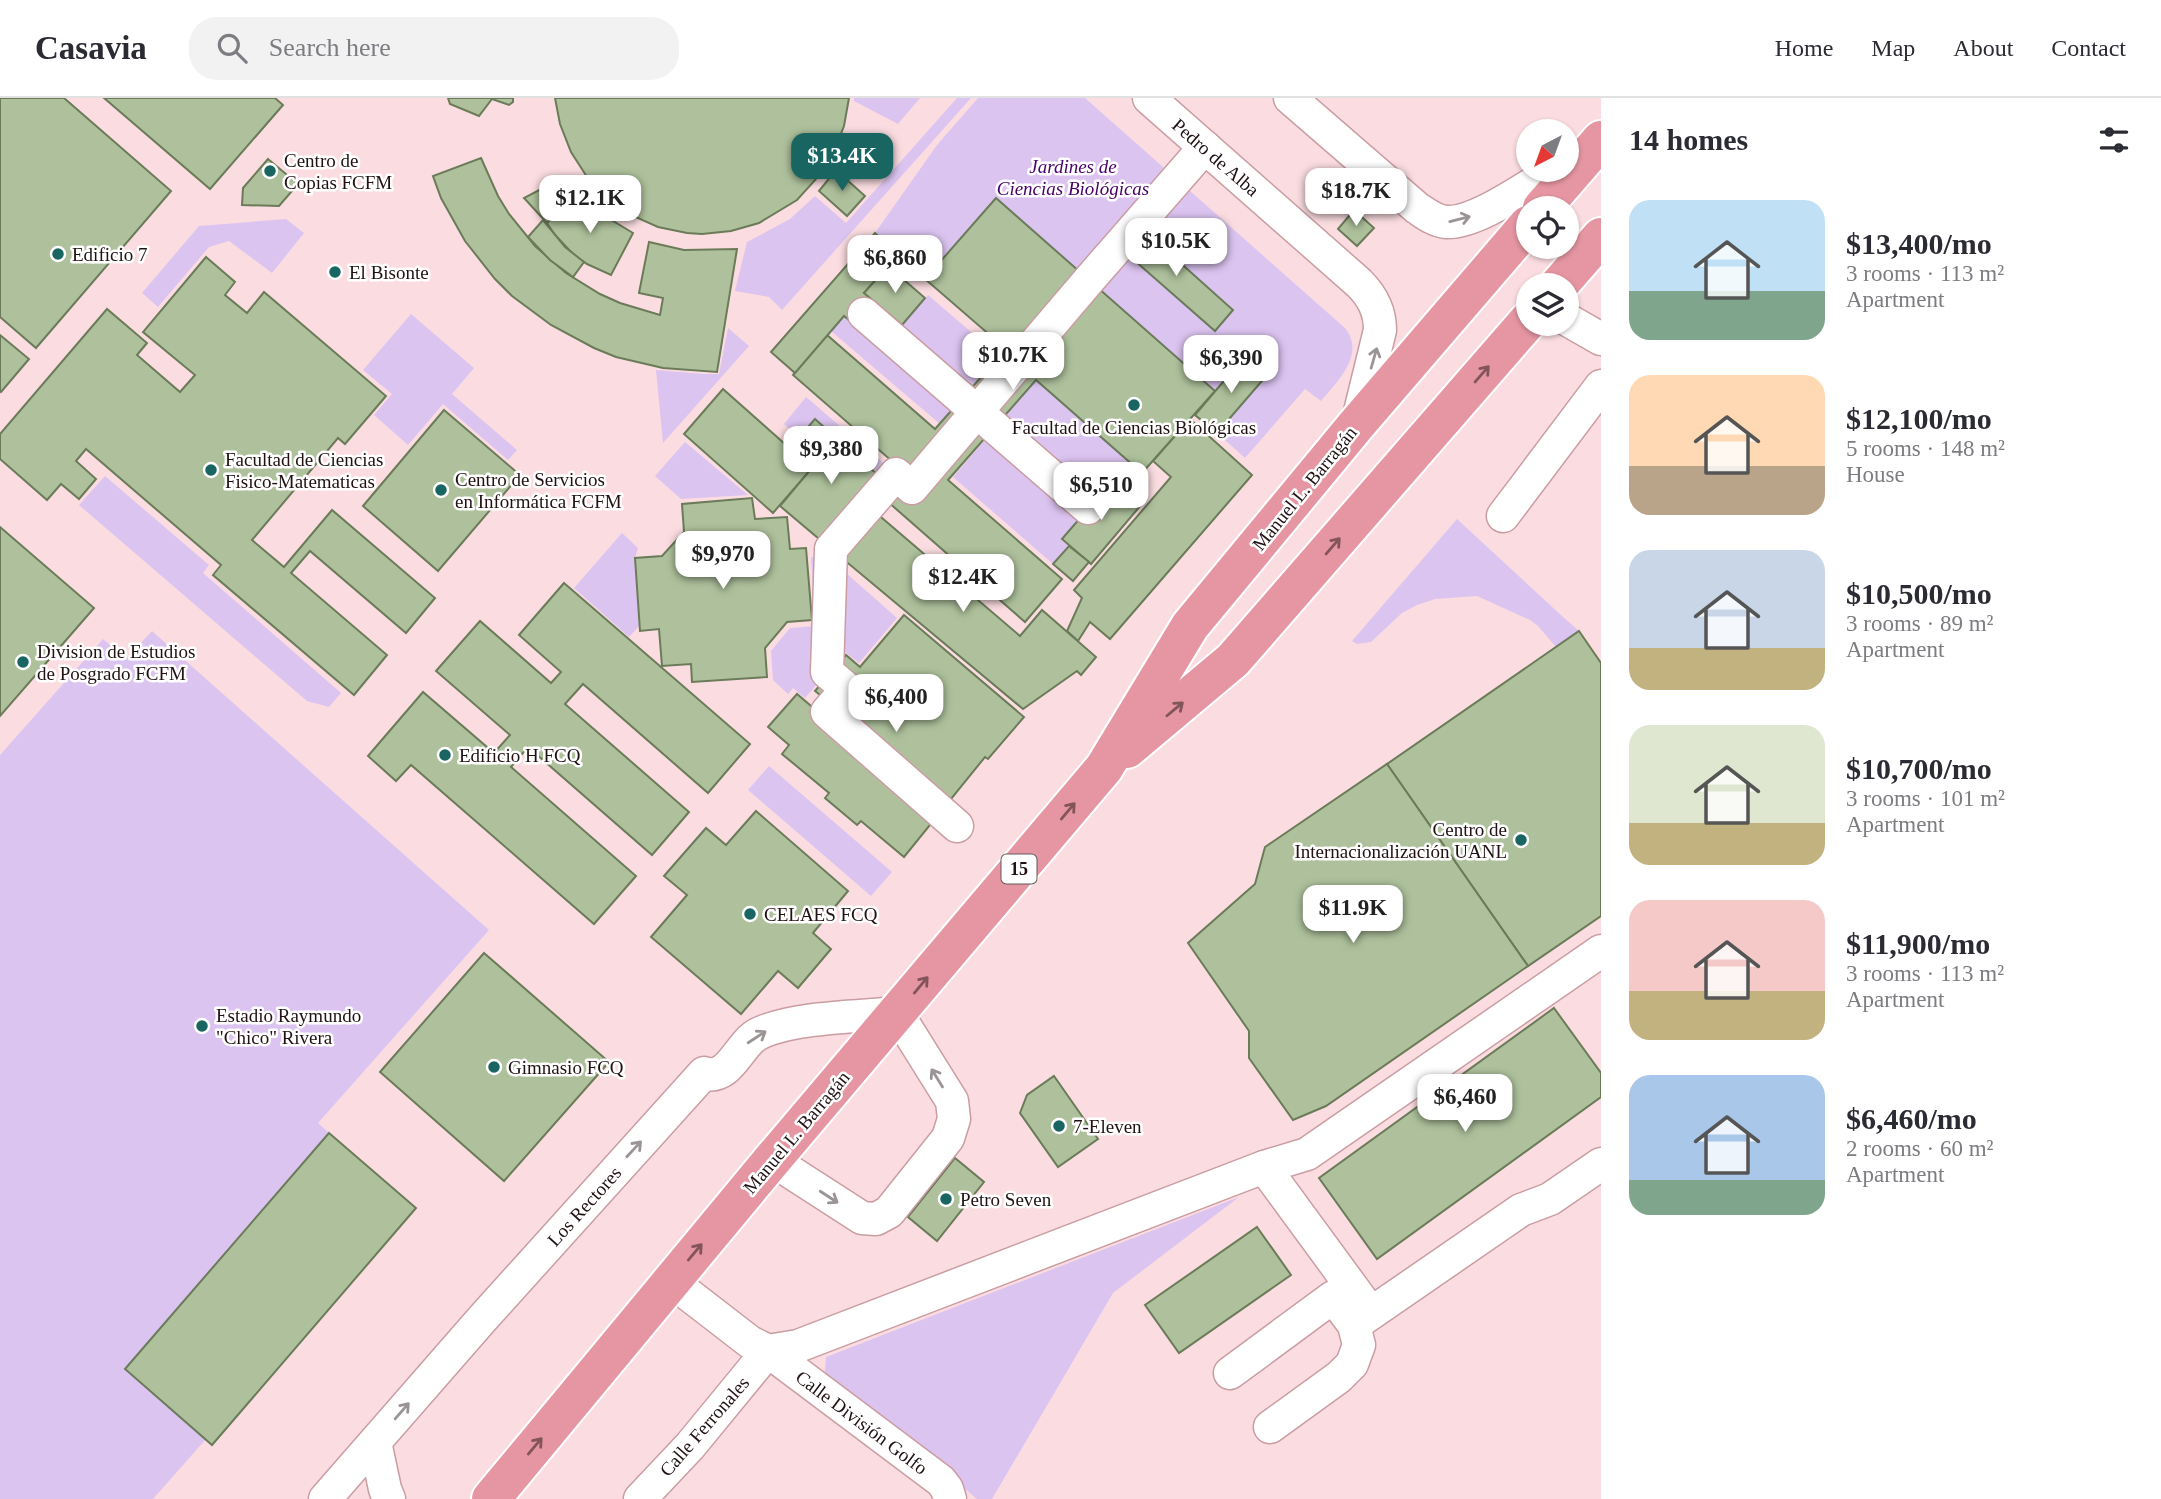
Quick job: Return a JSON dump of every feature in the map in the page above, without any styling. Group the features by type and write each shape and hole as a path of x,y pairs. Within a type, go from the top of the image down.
{"highway":[{"path":"1552,196 1588,150"},
{"path":"1570,273 1601,237"},
{"name":"Manuel L. Barragán","path":"491,1499 772,1160 1104,768 1190,626 1357,424 1516,239"},
{"name":"Manuel L. Barragán","path":"1104,768 1233,660 1516,335"}],"street":[{"name":"Pedro de Alba","path":"1149,98 1359,284 1373,300 1380,319 1380,330 1357,424"},
{"path":"1290,98 1430,217 1445,222 1458,221 1482,212 1534,182"},
{"path":"957,826 827,712 847,689 827,672 831,549 896,474 912,488 1205,147"},
{"path":"864,314 1088,509"},
{"path":"1579,326 1601,339"},
{"path":"1503,516 1601,386"},
{"path":"768,1351 798,1346 1264,1167 1307,1154 1597,961"},
{"path":"772,1160 862,1218 876,1219 889,1212 947,1138 954,1119 952,1101 897,1013"},
{"name":"Los Rectores","path":"325,1499 482,1318 704,1073 713,1075 722,1071 751,1039 787,1023 897,1013"},
{"path":"1363,1319 1521,1210 1550,1199 1601,1164"},
{"path":"1264,1167 1363,1319 1359,1345 1352,1364 1339,1377 1270,1427"},
{"name":"Calle División Golfo","path":"671,1281 941,1481 950,1498"},
{"path":"1230,1373 1333,1297 1363,1319"},
{"name":"Calle Ferronales","path":"640,1499 691,1446 768,1351"},
{"path":"374,1442 389,1499"}],"green space":[{"path":"854,98 920,98 898,124 854,101"},
{"path":"957,98 971,98 782,310 769,297 735,291 747,242 790,219 815,196 846,223"},
{"name":"Jardines de Ciencias Biológicas","path":"978,98 1085,98 1345,328 1351,338 1352,348 1342,376 1321,401 1305,389 1245,458 1217,433 1267,375 1245,356 1215,391 997,198 930,273 899,254 875,233 937,145","holes":["1138,225 1233,309 1215,331"]},
{"path":"286,219 304,233 272,273 229,241 209,247 158,307 142,293 199,226"},
{"path":"928,295 999,356 940,424 831,331 844,316 854,325 875,302 902,325"},
{"path":"411,314 474,368 452,394 517,450 508,460 443,404 408,445 374,415 392,394 363,370"},
{"path":"728,328 749,346 663,443 656,370 719,374"},
{"path":"1037,379 1130,460 1062,539 1069,546 1053,564 953,477"},
{"path":"806,397 896,474 888,484 799,438 784,424"},
{"path":"685,442 748,495 681,499 655,476"},
{"path":"105,476 209,565 203,573 341,693 329,707 307,701 79,505"},
{"path":"1457,519 1579,631 1556,647 1530,620 1477,596 1435,599 1417,605 1402,613 1371,642 1357,644 1352,641"},
{"path":"622,533 638,548 635,558 639,626 629,637 574,588"},
{"path":"811,557 837,565 897,618 859,663 845,652 805,698 793,688 788,694 773,680 771,651 790,628 816,626"},
{"name":"Estadio Raymundo \"Chico\" Rivera","path":"152,631 489,930 318,1123 412,1206 153,1499 0,1499 0,755 103,639 126,659"},
{"path":"769,766 892,872 871,896 748,790"},
{"path":"1239,1197 1113,1293 992,1499 977,1499 825,1372 826,1357"}],"building":[{"name":"Edificio 7","path":"0,98 64,98 171,191 36,348 0,317"},
{"path":"104,98 275,98 283,105 210,189"},
{"path":"448,98 513,98 513,102 509,105 492,99 479,116 450,104"},
{"path":"555,98 849,98 844,126 833,154 817,178 797,200 759,223 731,231 702,234 658,227 631,215 607,198 587,177 571,152 560,124"},
{"path":"481,158 509,214 535,246 566,273 620,303 660,315 663,298 639,293 649,242 684,250 737,249 717,372 663,368 616,357 551,325 512,296 465,241 441,198 433,176"},
{"name":"Centro de Copias FCFM","path":"268,159 298,184 279,206 242,205 243,188"},
{"path":"836,170 865,196 847,216 819,191"},
{"path":"566,176 579,193 547,223 524,198"},
{"path":"579,193 600,213 633,233 611,275 575,256 547,223"},
{"name":"Facultad de Ciencias Biológicas","path":"996,198 1215,391 1142,473 1036,380 948,480 1062,579 1025,622 879,494 901,469 793,375 827,335 935,429 1006,349 925,279"},
{"path":"1354,210 1374,228 1357,246 1338,229"},
{"path":"543,220 565,247 584,262 573,277 550,260 528,237"},
{"path":"1138,225 1233,310 1215,331 1118,246"},
{"path":"875,233 899,254 864,293 875,302 855,325 844,316 795,373 771,352"},
{"name":"Facultad de Ciencias Fisico-Matematicas","path":"206,257 235,282 225,295 247,313 264,292 386,396 345,444 338,438 252,540 284,567 332,510 435,598 406,633 310,551 291,573 387,655 354,695 213,575 221,565 86,449 76,461 96,479 79,499 61,484 47,500 0,459 0,434 107,309 147,343 137,355 180,392 195,375 143,332"},
{"path":"888,266 925,298 902,325 864,293"},
{"path":"0,335 29,359 1,392 0,391"},
{"path":"1245,356 1267,375 1217,433 1195,415"},
{"path":"723,389 812,468 773,513 684,434"},
{"name":"Centro de Servicios en Informática FCFM","path":"444,410 520,475 438,571 363,506"},
{"path":"815,419 888,484 831,549 780,506 812,468 789,449"},
{"path":"1190,419 1252,475 1110,639 1090,622 1078,641 1067,631 1082,598 1074,590 1171,477 1153,461"},
{"path":"1112,481 1141,505 1091,564 1062,539"},
{"path":"752,498 755,519 787,517 790,549 806,548 812,620 787,622 765,648 767,677 692,682 691,664 662,666 659,629 640,631 635,558 662,556 684,532 682,504"},
{"path":"868,506 1020,636 1042,610 1096,657 1081,675 1077,671 1023,709 831,549"},
{"name":"Division de Estudios de Posgrado FCFM","path":"0,527 94,608 0,716"},
{"path":"1069,546 1089,562 1073,581 1053,564"},
{"name":"Edificio H FCQ","path":"564,583 750,744 708,793 583,684 565,704 689,812 652,855 528,747 511,767 636,876 594,924 411,765 396,781 368,756 423,692 494,753 510,735 436,671 480,621 551,683 561,672 519,635"},
{"path":"904,615 1024,717 988,759 985,757 904,857 861,821 857,825 825,798 829,793 782,754 789,745 768,727 797,694 817,711 826,700 815,691 846,655 860,667"},
{"name":"Centro de Internacionalización UANL","path":"1579,631 1601,663 1601,916 1528,966 1387,764"},
{"path":"1387,764 1528,966 1326,1106 1293,1120 1249,1058 1249,1031 1188,943 1255,884 1265,847"},
{"name":"CELAES FCQ","path":"756,811 848,891 813,933 831,949 798,988 778,971 741,1014 651,937 687,895 664,876 706,828 726,845"},
{"name":"Gimnasio FCQ","path":"484,953 609,1062 504,1181 380,1072"},
{"path":"1554,1008 1601,1073 1601,1097 1377,1259 1319,1178"},
{"name":"7-Eleven","path":"1054,1076 1098,1139 1058,1167 1020,1113 1027,1095"},
{"path":"329,1133 416,1208 212,1445 125,1369"},
{"name":"Petro Seven","path":"955,1158 984,1182 937,1241 908,1217"},
{"path":"1257,1227 1291,1275 1179,1353 1145,1305"}],"place":[{"name":"Centro de Copias FCFM","path":"270,171"},
{"name":"Edificio 7","path":"58,254"},
{"name":"El Bisonte","path":"335,272"},
{"name":"Facultad de Ciencias Biológicas","path":"1134,405"},
{"name":"Facultad de Ciencias Fisico-Matematicas","path":"211,470"},
{"name":"Centro de Servicios en Informática FCFM","path":"441,490"},
{"name":"Division de Estudios de Posgrado FCFM","path":"23,662"},
{"name":"Edificio H FCQ","path":"445,755"},
{"name":"Centro de Internacionalización UANL","path":"1521,840"},
{"name":"CELAES FCQ","path":"750,914"},
{"name":"Estadio Raymundo \"Chico\" Rivera","path":"202,1026"},
{"name":"Gimnasio FCQ","path":"494,1067"},
{"name":"7-Eleven","path":"1059,1126"},
{"name":"Petro Seven","path":"946,1199"}]}
